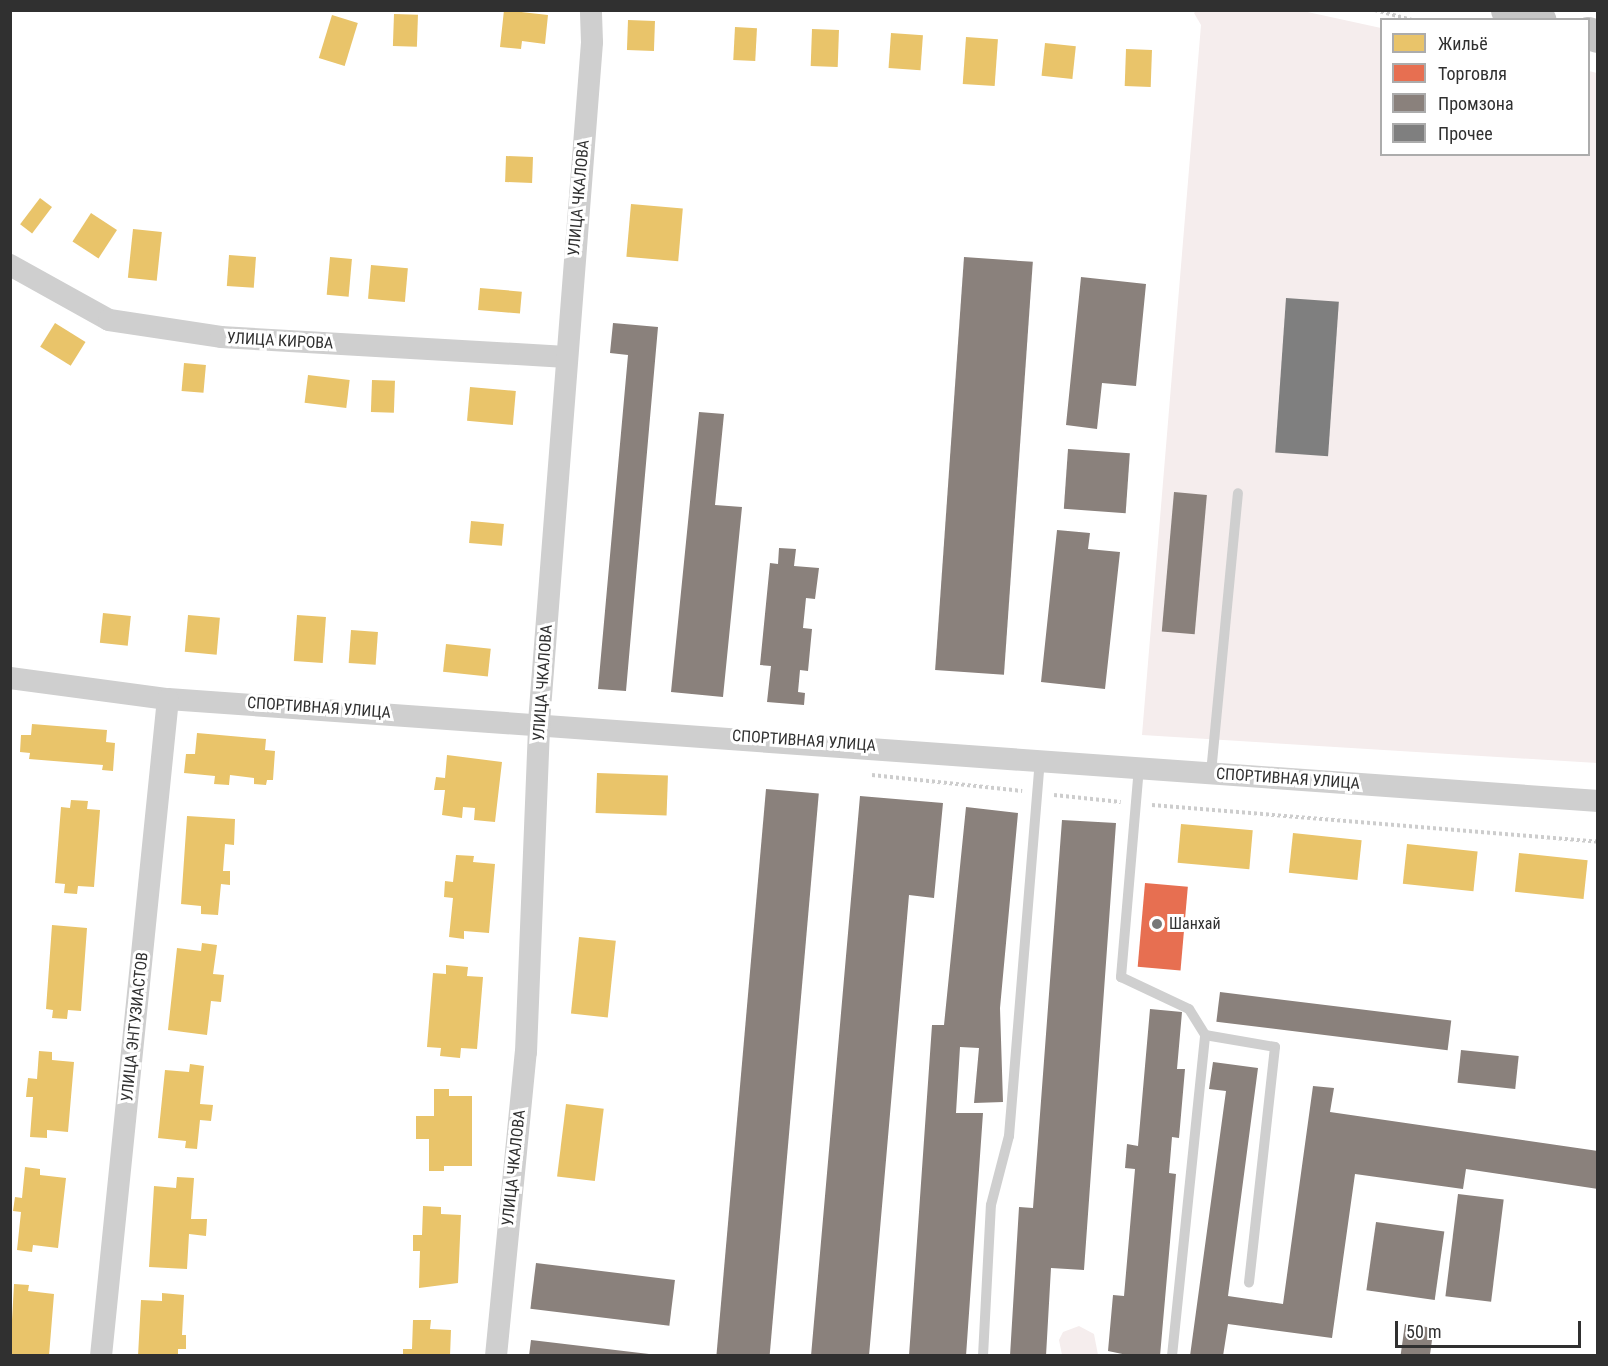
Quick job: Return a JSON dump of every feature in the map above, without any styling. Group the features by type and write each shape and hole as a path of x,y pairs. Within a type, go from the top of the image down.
{"main road":[{"path":"1507,10 1533,18"}],"street":[{"name":"УЛИЦА ЧКАЛОВА","path":"496,1356 526,1052 539,722 592,42 591,10"},
{"name":"УЛИЦА КИРОВА","path":"10,265 109,320 221,337 566,357"},
{"name":"СПОРТИВНАЯ УЛИЦА","path":"10,678 168,699 539,722 1598,801"},
{"name":"УЛИЦА ЭНТУЗИАСТОВ","path":"101,1356 168,699"}],"lane":[{"path":"1211,773 1238,493"},
{"path":"983,1356 991,1205 1009,1136 1040,759"},
{"path":"1139,767 1121,976 1189,1010 1205,1035 1172,1356"},
{"path":"1205,1035 1275,1047 1249,1283"}],"path":[{"path":"1375,10 1405,18"},
{"path":"867,775 1136,804 1598,842"}],"shaded area":[{"path":"1197,10 1303,11 1380,28 1380,156 1590,156 1590,71 1597,73 1597,763 1142,735 1201,25 1194,13"},
{"path":"1079,1326 1094,1334 1098,1355 1062,1355 1059,1340 1063,1332"}],"building: Жильё":[{"path":"504,10 548,15 545,44 522,41 521,49 500,47"},
{"path":"394,14 418,15 417,47 393,46"},
{"path":"332,15 358,23 345,66 319,58"},
{"path":"628,20 655,21 654,51 627,50"},
{"path":"735,27 757,28 755,61 733,60"},
{"path":"812,29 839,30 838,67 811,66"},
{"path":"891,33 923,35 920,70 889,68"},
{"path":"966,37 998,39 995,86 963,84"},
{"path":"1045,43 1076,46 1072,79 1042,76"},
{"path":"1126,49 1152,50 1151,87 1125,86"},
{"path":"506,156 533,157 532,183 505,182"},
{"path":"40,198 52,207 32,233 20,224"},
{"path":"631,204 683,209 678,261 626,257"},
{"path":"91,213 117,230 98,258 72,242"},
{"path":"133,229 162,232 157,281 128,278"},
{"path":"229,255 256,257 254,288 227,286"},
{"path":"330,257 352,259 349,297 327,295"},
{"path":"371,265 408,268 405,302 368,299"},
{"path":"480,288 522,292 520,314 478,310"},
{"path":"55,323 86,342 71,366 40,347"},
{"path":"184,363 206,365 203,393 182,391"},
{"path":"308,375 350,380 346,408 305,403"},
{"path":"372,380 395,381 394,413 371,412"},
{"path":"470,387 516,391 513,425 467,421"},
{"path":"471,521 504,524 502,546 469,543"},
{"path":"103,613 131,616 128,646 100,643"},
{"path":"188,615 220,618 217,655 185,652"},
{"path":"297,615 326,617 323,663 294,661"},
{"path":"351,630 378,632 376,665 349,663"},
{"path":"446,644 491,649 488,677 443,672"},
{"path":"32,724 107,730 106,742 115,743 113,771 102,770 103,765 29,759 30,753 20,752 21,735 31,735"},
{"path":"197,733 266,739 265,750 275,751 273,780 267,780 266,785 254,784 254,778 230,775 229,785 214,784 215,776 184,773 186,754 195,754"},
{"path":"447,755 502,762 495,822 474,820 475,808 463,807 462,818 442,815 445,790 434,790 436,777 445,778"},
{"path":"597,773 668,775 667,815 596,813"},
{"path":"71,800 88,801 87,809 100,810 94,887 78,886 77,894 64,893 65,884 55,883 61,807 70,808"},
{"path":"187,816 235,819 234,845 225,844 223,871 230,871 230,885 221,884 218,915 201,914 201,906 181,904"},
{"path":"1181,824 1253,830 1249,869 1178,863"},
{"path":"1293,833 1362,840 1357,880 1289,873"},
{"path":"1407,844 1478,851 1473,891 1403,884"},
{"path":"1519,853 1588,860 1584,899 1515,892"},
{"path":"456,855 474,856 473,862 495,864 489,933 464,931 464,939 449,937 453,898 444,897 445,881 453,882"},
{"path":"52,925 87,928 81,1011 68,1010 67,1019 52,1018 53,1010 46,1009"},
{"path":"579,937 616,941 608,1017 571,1014"},
{"path":"202,943 217,945 213,974 224,975 221,1002 211,1001 207,1035 168,1030 177,948 201,951"},
{"path":"446,965 468,967 467,976 483,977 477,1049 461,1048 460,1058 440,1056 441,1048 427,1047 433,973 446,974"},
{"path":"39,1051 52,1052 52,1060 74,1062 68,1132 47,1130 47,1138 30,1137 33,1097 26,1097 28,1078 37,1079"},
{"path":"190,1064 204,1066 200,1104 213,1105 211,1121 200,1120 197,1149 185,1148 186,1141 158,1138 165,1070 189,1072"},
{"path":"434,1089 449,1089 449,1096 472,1096 472,1166 444,1166 444,1171 429,1171 429,1139 416,1139 416,1116 434,1116"},
{"path":"566,1104 604,1109 595,1181 557,1176"},
{"path":"25,1167 40,1169 40,1175 66,1178 58,1248 33,1245 32,1252 17,1250 21,1212 13,1211 15,1197 22,1198"},
{"path":"177,1177 194,1178 191,1219 207,1219 206,1236 189,1234 187,1269 149,1267 154,1186 176,1188"},
{"path":"423,1206 441,1207 441,1214 461,1215 458,1283 419,1288 420,1251 413,1251 413,1235 422,1235"},
{"path":"14,1284 29,1285 28,1291 54,1294 49,1356 10,1356"},
{"path":"162,1293 184,1295 182,1335 186,1335 186,1349 178,1349 178,1356 138,1356 141,1300 162,1301"},
{"path":"413,1320 431,1320 430,1329 451,1330 450,1356 403,1356 403,1349 412,1349"}],"building: Торговля":[{"path":"1145,883 1188,887 1181,970 1138,967"}],"building: Промзона":[{"path":"964,257 1033,262 1004,675 935,670"},
{"path":"1081,277 1146,284 1136,386 1102,383 1097,429 1066,425"},
{"path":"613,323 658,327 626,691 598,689 628,355 610,353"},
{"path":"699,412 724,414 715,505 742,507 723,697 671,692"},
{"path":"1068,449 1130,453 1126,513 1064,509"},
{"path":"1174,492 1207,495 1195,634 1162,631"},
{"path":"1057,530 1090,533 1088,549 1120,552 1105,689 1041,682"},
{"path":"779,548 796,549 794,566 819,568 815,599 806,598 803,628 812,629 808,671 800,670 798,692 805,693 804,705 767,702 771,666 760,665 770,563 778,564"},
{"path":"766,789 819,794 770,1356 716,1356"},
{"path":"860,796 943,803 934,898 909,895 869,1356 811,1356"},
{"path":"966,807 1018,813 1000,1008 1003,1102 974,1103 979,1048 960,1047 956,1113 983,1113 966,1356 909,1356 932,1025 944,1025"},
{"path":"1062,820 1116,823 1084,1270 1051,1268 1046,1356 1010,1356 1019,1207 1033,1208"},
{"path":"1220,992 1451,1020 1448,1050 1216,1022"},
{"path":"1150,1009 1182,1012 1177,1069 1185,1069 1179,1138 1172,1137 1169,1173 1176,1174 1160,1356 1132,1356 1108,1351 1113,1295 1124,1296 1135,1169 1125,1168 1127,1144 1138,1146"},
{"path":"1461,1050 1519,1056 1515,1089 1458,1083"},
{"path":"1213,1062 1258,1068 1228,1296 1283,1304 1313,1086 1334,1088 1330,1112 1598,1151 1598,1189 1466,1169 1463,1189 1355,1174 1332,1338 1228,1324 1223,1356 1190,1356 1226,1091 1209,1089"},
{"path":"1458,1194 1504,1200 1491,1302 1445,1296"},
{"path":"1376,1222 1444,1232 1435,1300 1366,1290"},
{"path":"536,1263 675,1280 669,1326 530,1309"},
{"path":"1405,1324 1434,1328 1430,1356 1401,1356"},
{"path":"531,1340 649,1354 649,1356 529,1356"}],"building: Прочее":[{"path":"1286,298 1339,302 1328,456 1275,453"}],"place":[{"name":"Шанхай","path":"1157,924"}]}
